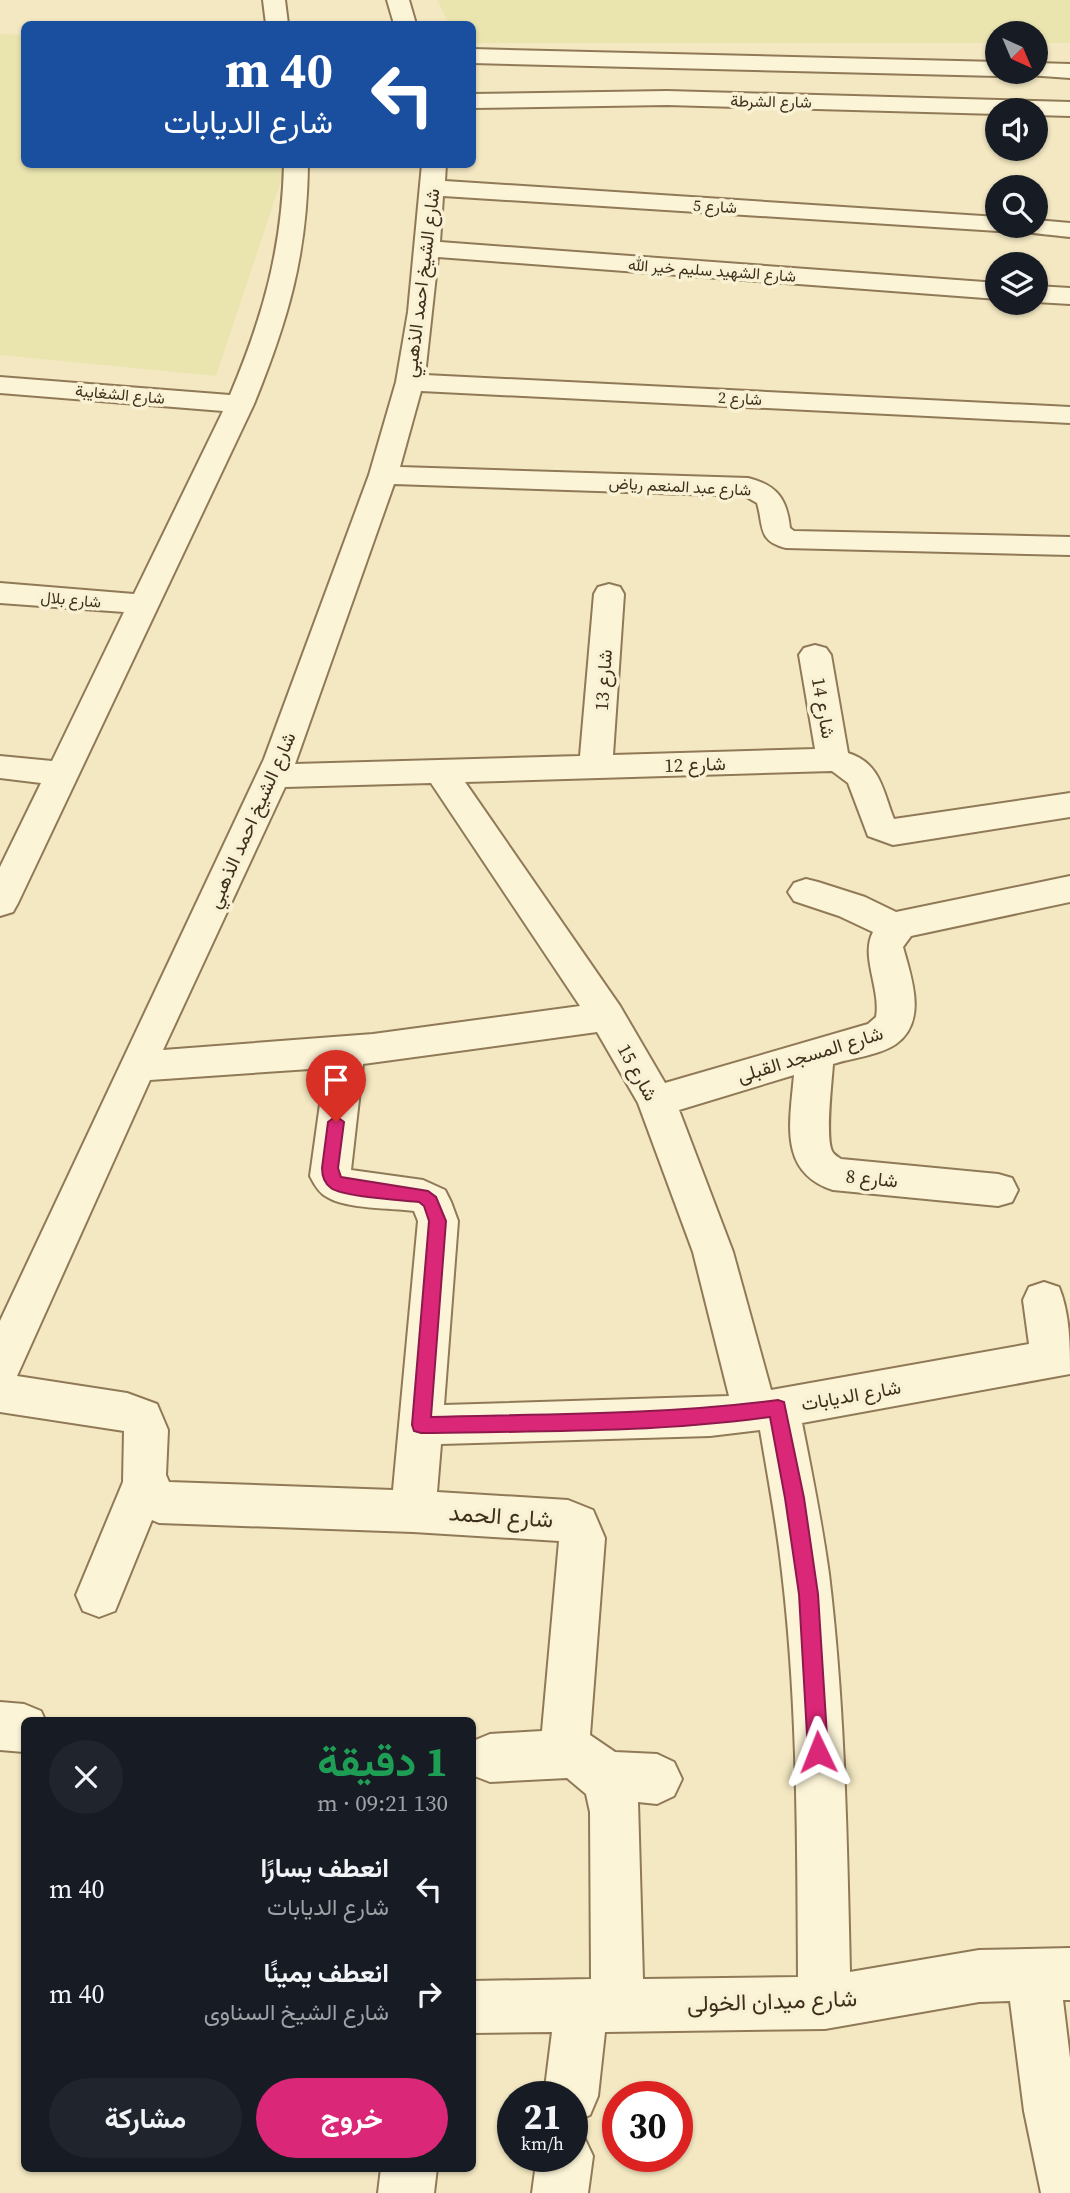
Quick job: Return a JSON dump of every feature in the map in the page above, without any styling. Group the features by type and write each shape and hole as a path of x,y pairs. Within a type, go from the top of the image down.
{"street":[{"path":"274,0 277,21"},
{"path":"398,0 404,21"},
{"name":"شارع الشرطة","path":"476,59 985,69"},
{"path":"1048,70 1070,71"},
{"name":"شارع الشرطة","path":"476,98 667,98 1070,109"},
{"path":"0,903 60,773 240,404 270,333 289,270 296,211 296,168"},
{"name":"شارع 5","path":"433,176 985,223"},
{"name":"شارع الشيخ احمد الذهبي","path":"0,1367 137,1066 275,776 383,475 410,382 433,176"},
{"path":"1048,228 1070,230"},
{"name":"شارع الشهيد سليم خير الله","path":"427,248 985,290"},
{"path":"1048,295 1070,296"},
{"name":"شارع 2","path":"410,382 1070,415"},
{"name":"شارع الشغايبة","path":"0,385 240,404"},
{"name":"شارع عبد المنعم رياض","path":"383,475 748,487 768,497 772,504 776,531 786,539 1069,549"},
{"name":"شارع بلال","path":"0,593 142,604"},
{"name":"شارع 13","path":"596,766 609,594"},
{"name":"شارع 14","path":"815,655 834,760"},
{"path":"834,760 858,769 864,778 880,827 893,833 1070,805"},
{"name":"شارع 12","path":"275,776 834,760"},
{"path":"0,767 60,773"},
{"name":"شارع 15","path":"440,772 607,1016 656,1101 713,1252 795,1498 808,1594 817,1697 825,2003"},
{"path":"806,892 838,900 868,912 895,928 906,922 1070,889"},
{"name":"شارع المسجد القبلى","path":"656,1101 881,1035 892,1029 898,1010 885,947 895,928"},
{"path":"137,1066 245,1061 346,1052 509,1032 607,1016"},
{"path":"346,1052 330,1176 341,1186 423,1196 430,1202 438,1221 413,1511"},
{"name":"شارع 8","path":"815,1054 811,1145 817,1162 824,1169 833,1174 998,1190"},
{"path":"1044,1300 1061,1357"},
{"name":"شارع الديابات","path":"421,1425 663,1420 766,1410 1061,1357"},
{"path":"0,1393 128,1412 142,1418 148,1431 149,1444 144,1484 99,1595"},
{"name":"شارع الحمد","path":"144,1484 149,1495 159,1502 172,1504 413,1511 568,1521 577,1525 582,1538 565,1740 567,1747 588,1765 610,1790 615,1812 599,2006 576,2081"},
{"path":"0,1726 21,1728"},
{"path":"490,1758 588,1765 657,1779"},
{"path":"1052,1974 1040,2054 1055,2140 1069,2193"},
{"name":"شارع ميدان الخولى","path":"476,2007 825,2003 979,1976 1052,1974"},
{"path":"406,2193 408,2172"},
{"path":"560,2193 563,2172"}],"shaded area":[{"path":"437,0 1070,0 1070,43 1048,43 1048,21 985,21 985,43 476,43 476,21 448,21"},
{"path":"0,34 21,35 21,168 283,168 283,175 216,376 0,355"}],"route":[{"path":"336,1122 330,1168 330,1176 335,1182 341,1186 423,1196 430,1202 438,1221 421,1425 663,1420 778,1408 795,1498 808,1594 817,1697 818,1752"}]}
